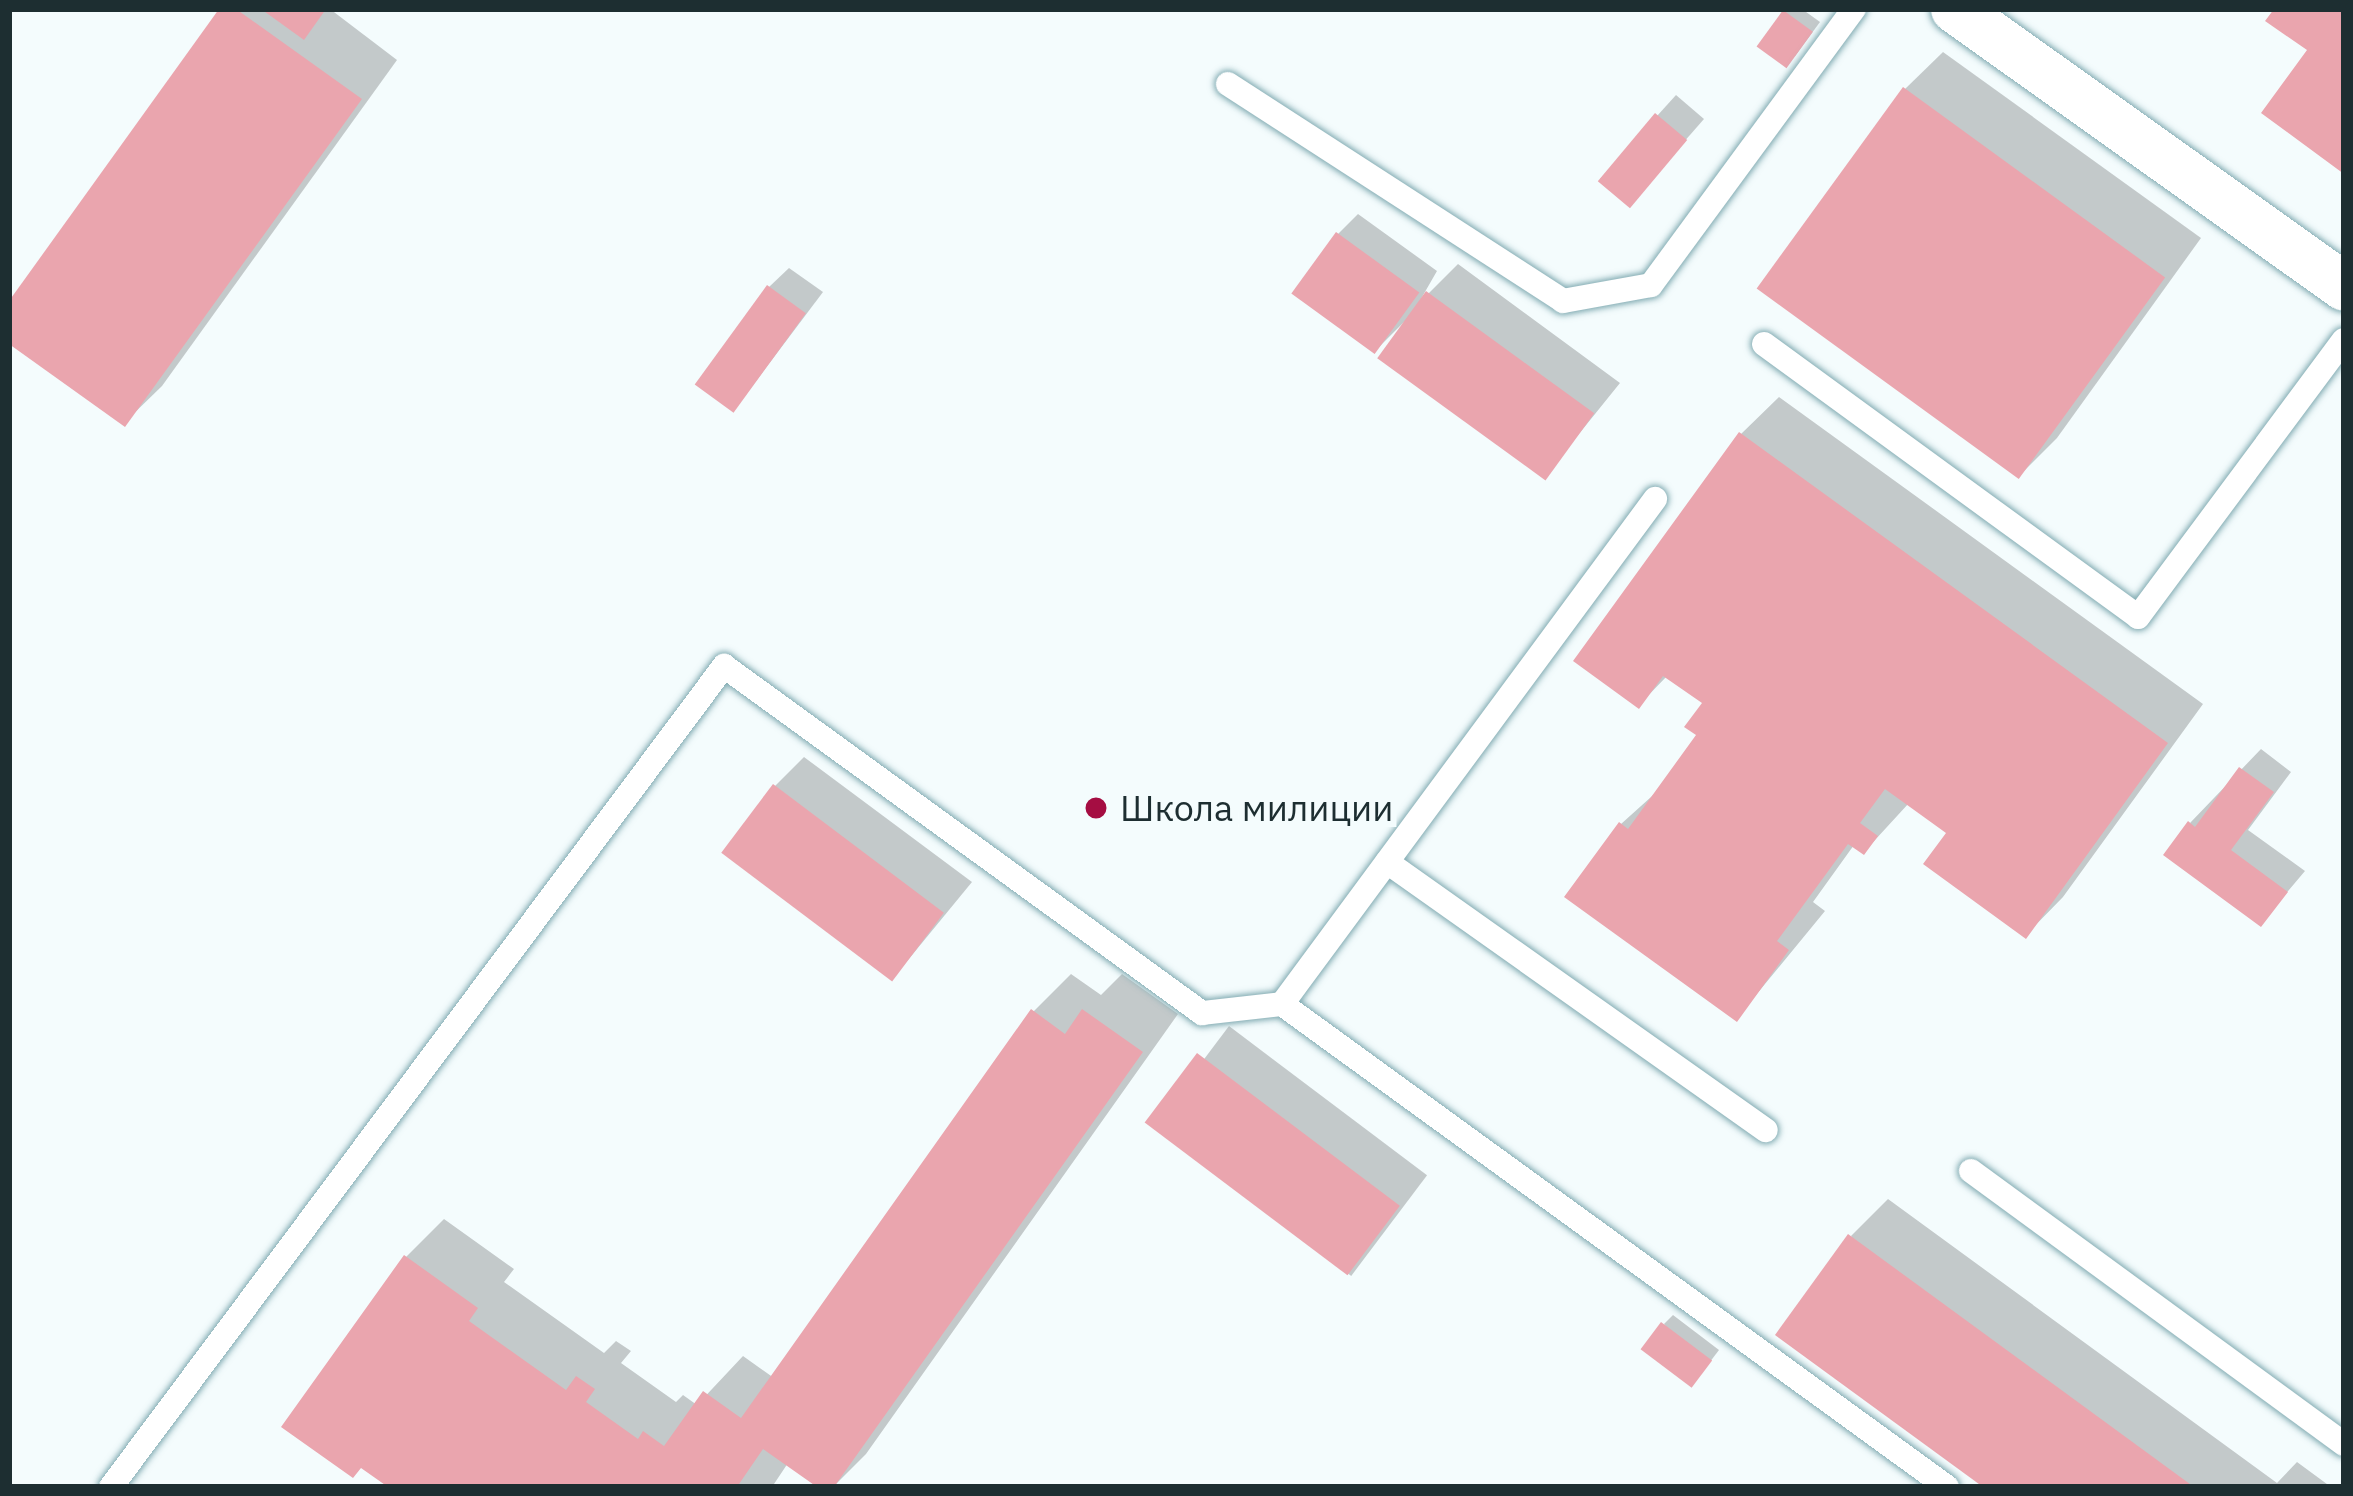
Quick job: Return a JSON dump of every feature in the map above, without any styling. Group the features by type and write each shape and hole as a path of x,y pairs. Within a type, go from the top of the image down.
{"street":[{"path":"1955,9 2344,286"}],"lane":[{"path":"1228,84 1563,301 1651,285 1853,9"},
{"path":"1764,344 2138,617 2344,340"},
{"path":"1282,1004 1655,499"},
{"path":"111,1487 724,666 1202,1012 1282,1004 1947,1487"},
{"path":"1387,862 1766,1130"},
{"path":"1971,1171 2344,1444"}],"building":[{"path":"219,9 236,9 362,99 125,427 9,344 9,301"},
{"path":"261,9 326,9 304,40"},
{"path":"2274,9 2344,9 2344,174 2261,113 2307,50 2265,21"},
{"path":"1783,10 1813,32 1786,68 1757,46"},
{"path":"1903,87 2165,277 2019,479 1757,288"},
{"path":"1655,113 1687,140 1630,208 1598,181"},
{"path":"1336,232 1419,293 1375,354 1291,293"},
{"path":"767,285 806,313 734,413 695,385"},
{"path":"1426,291 1594,413 1545,480 1377,358"},
{"path":"1739,432 2168,743 2026,939 1923,864 1946,833 1885,789 1860,823 1878,836 1864,855 1848,844 1777,941 1789,950 1737,1022 1564,897 1619,822 1628,829 1696,735 1684,727 1702,703 1663,676 1639,709 1573,661"},
{"path":"2239,767 2274,792 2231,850 2288,892 2261,927 2163,855 2188,821 2195,827"},
{"path":"773,784 944,913 892,981 721,853"},
{"path":"1031,1009 1065,1034 1082,1009 1143,1052 834,1487 817,1487 763,1449 737,1487 388,1487 361,1468 353,1478 281,1427 404,1255 478,1308 469,1321 566,1390 576,1376 595,1389 586,1402 638,1439 643,1431 664,1446 703,1391 741,1418"},
{"path":"1197,1053 1400,1206 1347,1275 1145,1122"},
{"path":"1848,1234 2194,1487 1983,1487 1775,1335"},
{"path":"1661,1322 1712,1361 1692,1388 1641,1349"}],"place":[{"name":"Школа милиции","path":"1096,808"}]}
